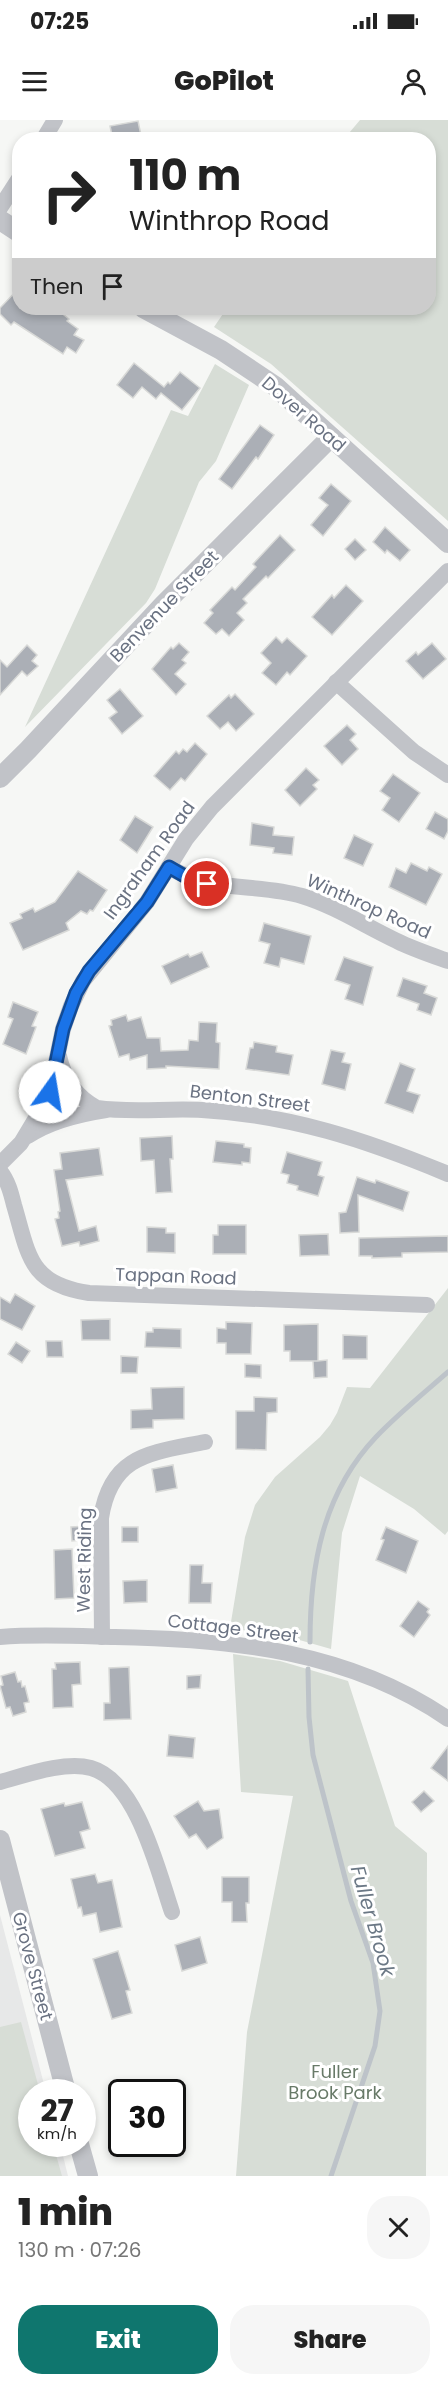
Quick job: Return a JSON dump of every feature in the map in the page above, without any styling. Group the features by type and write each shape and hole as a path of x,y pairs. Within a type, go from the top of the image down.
{"street":[{"path":"0,208 12,189"},
{"name":"Dover Road","path":"156,315 268,380 448,543"},
{"name":"Benvenue Street","path":"0,778 163,605 331,437"},
{"name":"Ingraham Road","path":"0,1164 21,1143 45,1103 66,1018 83,981 147,902 193,829 212,807 448,571"},
{"path":"336,682 414,752 448,775"},
{"name":"Winthrop Road","path":"169,867 188,878 207,884 275,890 311,899 398,941 448,961"},
{"name":"Benton Street","path":"58,1051 63,1070 72,1088 86,1102 97,1108 111,1110"},
{"name":"Benton Street","path":"21,1143 38,1129 93,1112 201,1110 294,1121 371,1143 448,1174"},
{"name":"Tappan Road","path":"0,1171 9,1186 32,1261 45,1278 65,1289 88,1293 428,1305"},
{"name":"West Riding","path":"102,1637 101,1518 103,1501 110,1486 128,1463 143,1456 205,1442"},
{"name":"Cottage Street","path":"0,1637 102,1637 229,1644 290,1653 333,1664 376,1680 417,1699 448,1719"},
{"path":"0,1782 42,1770 78,1767 90,1768 107,1774 123,1792 138,1815 172,1912"},
{"name":"Grove Street","path":"0,1840 63,2079"},
{"path":"83,2157 88,2176"}],"shaded area":[{"path":"0,1915 43,2079 18,2079 18,2157 63,2157 68,2176 0,2176"}],"green space":[{"path":"360,120 448,120 448,521 271,364 214,327 222,315 436,315 436,132 350,132"},
{"path":"215,364 249,385 216,461 199,482 155,589 146,603 25,727 171,410 188,416"},
{"path":"448,1288 448,1531 445,1535 414,1509 360,1476 342,1533 331,1649 296,1639 230,1628 245,1537 255,1505 275,1477 320,1437 330,1425 347,1387 370,1388"},
{"name":"Fuller Brook Park","path":"233,1654 280,1661 348,1681 395,1826 427,1853 426,2176 236,2176 247,2032 293,1796 241,1792"},
{"path":"21,2022 36,2079 18,2079 18,2157 57,2157 62,2176 0,2176 0,2027"}],"building":[{"path":"138,121 140,132 111,132 110,126"},
{"path":"12,295 12,315 64,315 69,319 67,321 78,329 74,335 84,340 76,353 67,347 63,354 14,322 11,325 0,314 0,308"},
{"path":"134,363 164,387 168,382 170,384 180,372 200,388 182,410 161,393 156,399 142,387 133,398 117,385"},
{"path":"260,425 274,435 258,459 256,457 232,489 219,479"},
{"path":"331,484 351,501 323,536 311,525 328,505 319,498"},
{"path":"385,527 410,550 400,561 387,550 385,553 373,542"},
{"path":"280,535 295,550 268,578 266,576 243,599 247,603 237,613 244,620 229,636 222,629 216,634 204,623 213,613 210,610 232,587 235,590 256,567 253,564"},
{"path":"355,539 366,550 355,560 345,549"},
{"path":"346,585 363,601 332,635 312,617 332,595 334,598"},
{"path":"276,637 282,643 287,638 307,656 290,675 287,672 276,685 262,673 271,663 261,653"},
{"path":"179,643 189,652 182,660 186,663 175,674 186,684 176,695 152,669 171,647 173,649"},
{"path":"432,643 446,659 423,679 406,661 416,652 418,655"},
{"path":"27,645 37,655 32,661 38,666 27,676 22,671 0,695 0,660 7,667"},
{"path":"120,689 143,716 122,734 109,718 117,712 107,700"},
{"path":"235,694 254,714 236,731 228,722 220,729 207,716 229,695 231,698"},
{"path":"347,725 356,734 350,740 358,749 342,765 324,746"},
{"path":"195,743 207,754 185,781 181,778 170,790 154,776 176,751 179,754 183,749 187,752"},
{"path":"306,768 319,780 313,785 317,789 300,806 285,790"},
{"path":"393,774 420,793 399,822 382,810 390,798 380,791"},
{"path":"435,812 448,819 448,831 444,839 426,829"},
{"path":"135,816 153,827 137,853 120,840"},
{"path":"252,823 274,827 273,835 294,837 292,855 273,853 274,848 250,845"},
{"path":"354,835 373,844 363,866 344,858"},
{"path":"411,863 427,871 429,867 442,874 426,905 389,887 396,868 406,873"},
{"path":"78,871 107,890 93,911 90,910 87,914 81,911 66,923 69,930 23,950 10,923 22,918 20,914 33,908 35,912 55,902"},
{"path":"264,923 311,936 304,964 281,958 279,967 264,963 270,944 259,941"},
{"path":"202,952 209,967 171,984 162,966 188,954 190,957"},
{"path":"344,957 373,967 363,1005 345,999 350,985 335,980"},
{"path":"403,978 427,986 424,993 437,998 431,1015 417,1010 419,1004 397,996"},
{"path":"13,1002 38,1012 32,1026 36,1027 26,1054 3,1044 13,1019 8,1017"},
{"path":"126,1015 128,1021 141,1017 147,1038 160,1038 161,1051 188,1050 189,1040 198,1041 199,1022 217,1023 216,1042 220,1043 219,1069 166,1066 166,1068 147,1069 147,1055 130,1060 129,1054 119,1057 109,1026 112,1025 111,1020"},
{"path":"254,1042 277,1046 276,1052 293,1055 289,1075 246,1069 250,1048 253,1048"},
{"path":"331,1050 345,1053 342,1062 351,1064 345,1090 322,1084"},
{"path":"400,1063 415,1069 407,1091 420,1095 413,1113 385,1103"},
{"path":"172,1136 173,1159 170,1159 172,1192 156,1193 154,1160 141,1161 140,1138"},
{"path":"216,1141 244,1144 244,1147 251,1148 250,1163 242,1162 242,1165 213,1162"},
{"path":"99,1148 103,1175 66,1180 79,1231 96,1226 99,1241 80,1246 79,1242 62,1246 55,1219 59,1218 58,1212 60,1211 54,1170 62,1169 60,1153"},
{"path":"287,1152 322,1162 318,1175 324,1177 318,1196 297,1190 298,1186 287,1183 289,1175 281,1173"},
{"path":"357,1177 375,1183 376,1180 409,1192 403,1211 358,1195 359,1232 340,1233 339,1213 346,1212"},
{"path":"218,1225 246,1225 246,1254 213,1254 213,1235 218,1235"},
{"path":"147,1227 166,1228 166,1233 175,1233 175,1253 147,1252"},
{"path":"328,1234 329,1255 300,1256 299,1235"},
{"path":"448,1236 448,1252 402,1253 402,1257 359,1256 359,1238"},
{"path":"15,1294 35,1306 22,1330 0,1319 0,1297 10,1303"},
{"path":"110,1319 110,1340 82,1340 81,1320"},
{"path":"226,1322 252,1323 251,1354 226,1354 226,1343 217,1343 217,1328 226,1329"},
{"path":"318,1324 318,1361 327,1360 327,1377 314,1378 313,1361 290,1361 290,1351 284,1351 284,1325"},
{"path":"153,1328 181,1329 181,1348 145,1347 146,1332 153,1332"},
{"path":"343,1335 367,1336 367,1359 343,1359"},
{"path":"46,1341 62,1341 63,1357 47,1357"},
{"path":"16,1342 30,1351 22,1363 8,1354"},
{"path":"121,1356 138,1357 137,1373 121,1373"},
{"path":"245,1364 261,1365 261,1378 245,1377"},
{"path":"184,1387 184,1419 153,1420 153,1428 131,1429 131,1410 152,1409 151,1388"},
{"path":"254,1397 277,1398 277,1412 267,1413 266,1450 236,1449 236,1411 254,1411"},
{"path":"173,1465 177,1488 156,1492 152,1469"},
{"path":"89,1526 90,1539 72,1541 71,1527"},
{"path":"122,1527 138,1527 138,1542 122,1542"},
{"path":"386,1527 418,1541 406,1573 376,1560 384,1540 381,1539"},
{"path":"72,1549 74,1598 55,1599 54,1550"},
{"path":"190,1565 203,1565 202,1583 212,1583 211,1603 189,1603"},
{"path":"147,1580 147,1602 124,1603 123,1581"},
{"path":"418,1601 429,1609 427,1612 430,1615 414,1637 400,1626"},
{"path":"80,1662 81,1684 72,1685 73,1707 53,1708 52,1669 56,1669 55,1663"},
{"path":"129,1667 131,1719 104,1720 104,1703 110,1703 109,1668"},
{"path":"15,1672 18,1682 21,1681 22,1687 25,1686 29,1702 24,1703 26,1712 13,1716 10,1707 6,1708 0,1686 3,1685 1,1676"},
{"path":"201,1675 200,1688 187,1689 187,1676"},
{"path":"169,1735 195,1738 193,1758 167,1756"},
{"path":"448,1746 448,1781 431,1768"},
{"path":"424,1791 434,1801 421,1812 412,1802"},
{"path":"198,1801 204,1811 219,1809 223,1838 207,1849 196,1834 189,1838 174,1816"},
{"path":"82,1802 90,1829 80,1832 85,1848 55,1856 41,1809 64,1803 65,1806"},
{"path":"95,1874 98,1883 112,1880 122,1927 100,1932 96,1913 83,1916 81,1907 78,1908 71,1879"},
{"path":"222,1877 249,1877 249,1903 246,1903 247,1922 232,1922 232,1902 222,1902"},
{"path":"200,1937 207,1963 182,1971 175,1945"},
{"path":"118,1951 130,1990 126,1991 132,2013 112,2019 93,1959"}],"waterway":[{"name":"Fuller Brook","path":"310,1642 317,1559 331,1507 343,1483 358,1459 376,1437 448,1372"},
{"name":"Fuller Brook","path":"308,1669 313,1755 351,1901 373,1963 380,2011 375,2046 331,2176"}],"route":[{"path":"50,1092 66,1018 76,993 89,971 147,902 169,867 188,878 207,884"}]}
